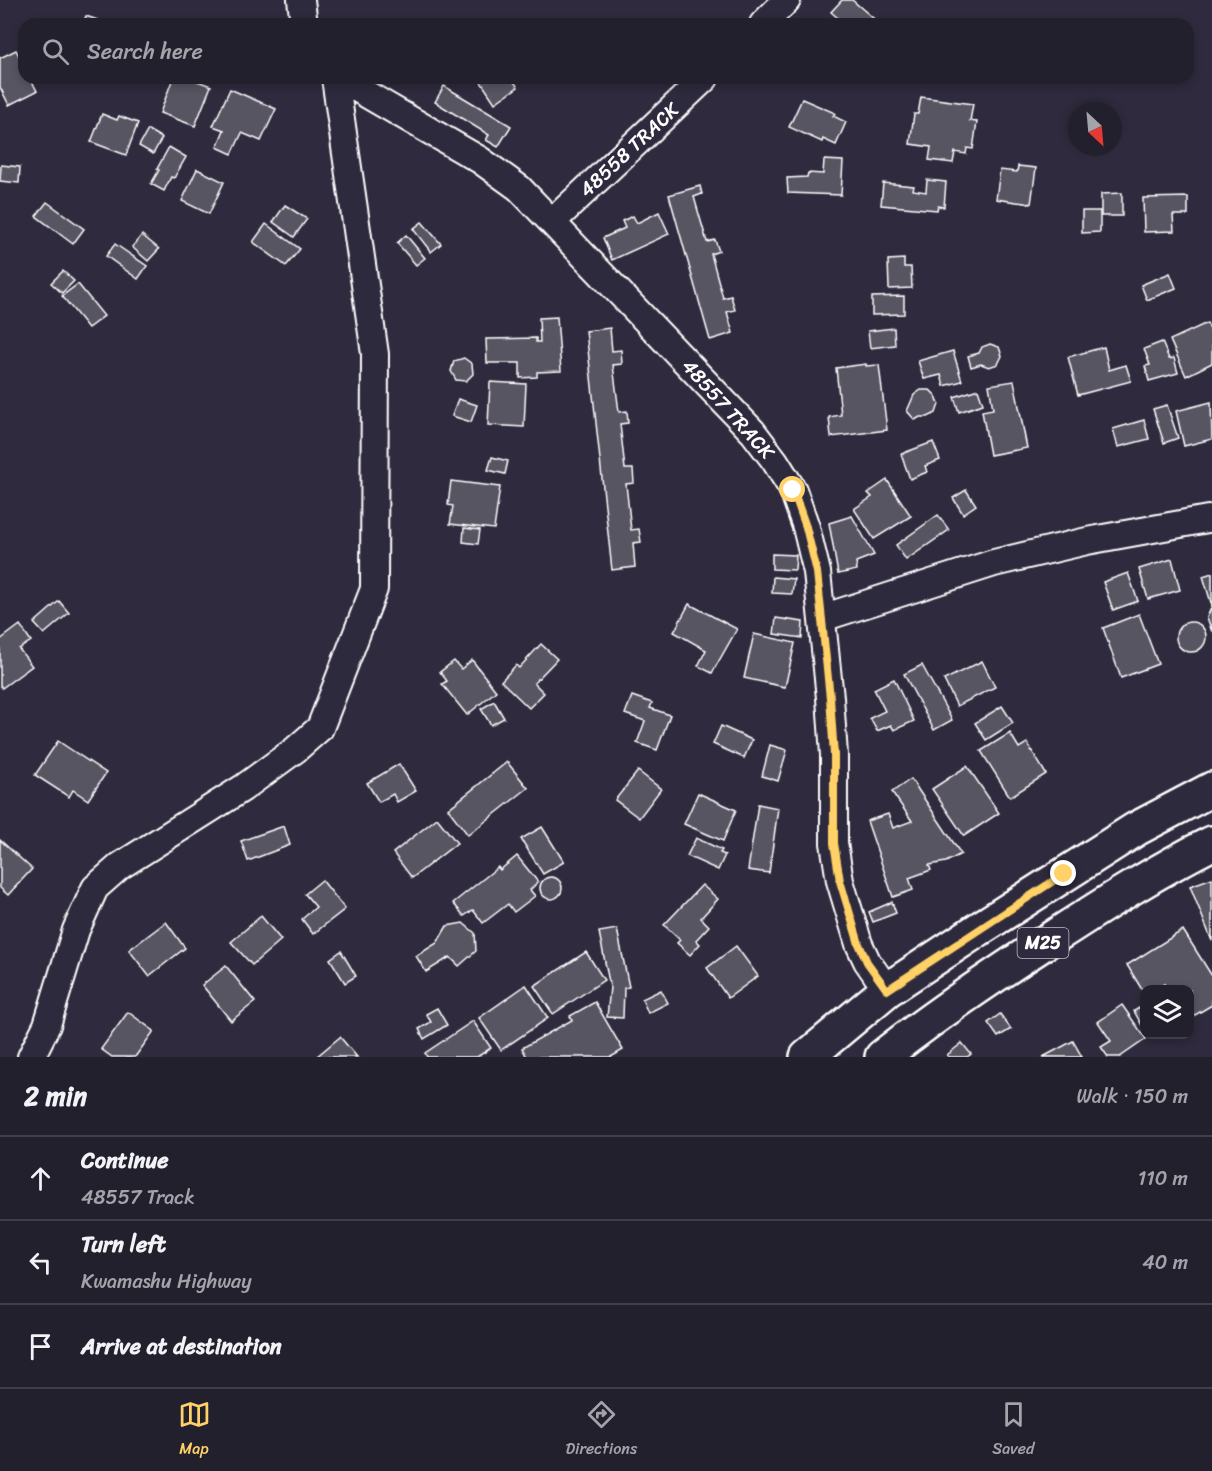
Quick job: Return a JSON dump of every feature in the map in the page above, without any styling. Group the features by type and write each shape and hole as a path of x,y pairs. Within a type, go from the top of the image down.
{"main road":[{"name":"M25","path":"807,1057 887,990 988,923 1136,829 1212,789"},
{"name":"M25","path":"882,1057 917,1029 1015,962 1099,908 1212,843"}],"street":[{"path":"301,0 303,18"},
{"path":"769,18 787,0"},
{"path":"30,1057 47,1025 76,930 95,888 120,866 296,750 320,728 374,589 375,354 335,84"},
{"name":"48557 TRACK","path":"352,84 480,160 519,188 753,432 775,460 793,490 806,527 817,572 834,755 834,843 840,881 859,944 867,962 887,990"},
{"name":"48558 TRACK","path":"553,222 699,84"},
{"path":"822,618 994,563 1087,541 1208,519"}],"building":[{"path":"842,0 852,0 873,18 838,18 831,12"},
{"path":"16,50 18,84 33,84 37,91 9,105 0,87 0,58"},
{"path":"171,84 211,86 195,126 160,113"},
{"path":"482,84 516,84 518,87 495,103"},
{"path":"444,86 511,126 498,147 486,140 489,135 435,102"},
{"path":"230,89 276,109 261,141 242,133 232,154 217,147 224,130 213,126"},
{"path":"921,97 973,104 970,121 977,122 973,149 967,148 966,154 955,152 953,163 929,160 931,147 910,144 914,114 918,114"},
{"path":"802,99 835,113 833,116 846,122 836,145 823,139 822,142 789,127"},
{"path":"102,114 117,120 119,116 138,123 126,155 91,142"},
{"path":"148,130 162,138 153,154 139,146"},
{"path":"169,147 186,157 164,191 151,184"},
{"path":"824,160 843,161 841,195 788,193 787,178 807,177 808,173 823,174"},
{"path":"1,165 20,167 19,183 0,181"},
{"path":"1018,166 1036,168 1031,204 996,199 1000,170 1017,172"},
{"path":"197,169 224,182 209,214 182,201"},
{"path":"927,180 946,182 944,207 938,206 937,210 881,205 883,183 914,186 913,190 926,192"},
{"path":"700,186 702,194 694,197 707,242 715,240 719,251 711,254 723,298 731,296 735,310 727,312 733,333 710,340 669,195"},
{"path":"1122,193 1122,216 1101,216 1101,194"},
{"path":"1188,197 1188,215 1173,215 1174,231 1144,232 1143,198"},
{"path":"47,202 84,229 73,244 36,216"},
{"path":"285,205 307,219 294,237 273,222"},
{"path":"1082,211 1100,211 1100,232 1082,233"},
{"path":"659,212 669,234 612,260 603,238 625,228 622,221 633,216 637,223"},
{"path":"422,222 441,244 431,252 413,229"},
{"path":"266,224 300,249 286,266 253,242"},
{"path":"142,235 159,249 148,261 132,247"},
{"path":"406,235 425,258 416,265 397,243"},
{"path":"115,244 147,266 138,279 106,256"},
{"path":"904,259 904,267 911,267 912,288 889,289 888,260"},
{"path":"63,271 74,281 62,293 51,283"},
{"path":"1170,273 1176,288 1147,300 1141,285"},
{"path":"78,284 104,316 88,328 62,296"},
{"path":"904,296 904,314 872,315 872,297"},
{"path":"557,317 561,371 537,372 537,377 520,378 520,363 487,363 486,339 536,338 536,342 540,342 539,318"},
{"path":"1207,323 1212,334 1212,363 1186,376 1170,340"},
{"path":"610,328 612,351 621,350 622,364 613,365 619,412 627,411 628,423 620,424 625,469 633,469 634,483 626,484 631,530 639,529 641,542 633,543 635,567 612,570 586,331"},
{"path":"894,328 895,345 870,348 868,331"},
{"path":"1162,342 1169,359 1174,358 1178,373 1149,381 1145,366 1150,365 1144,349"},
{"path":"990,344 999,347 1002,356 998,364 989,367 981,364 971,367 968,356 979,353 982,347"},
{"path":"1104,347 1109,370 1126,365 1131,381 1078,395 1068,357"},
{"path":"953,351 962,381 944,386 941,375 924,379 918,361"},
{"path":"464,358 472,364 473,374 466,381 456,380 451,371 454,361"},
{"path":"866,364 866,366 879,365 887,430 831,437 829,417 841,415 836,368"},
{"path":"1014,381 1027,448 990,455 982,411 993,409 989,385"},
{"path":"490,382 526,384 524,427 488,425"},
{"path":"978,389 983,404 959,412 954,397"},
{"path":"921,390 930,390 936,396 939,404 936,413 915,420 907,411 914,395"},
{"path":"458,399 477,405 471,422 452,416"},
{"path":"1211,402 1212,439 1184,446 1176,411"},
{"path":"1167,405 1178,438 1164,443 1153,409"},
{"path":"1144,420 1149,439 1118,447 1113,429"},
{"path":"933,442 940,460 925,466 927,472 910,479 901,454"},
{"path":"492,457 508,461 505,474 488,470"},
{"path":"887,480 911,516 874,539 854,509 872,497 868,493"},
{"path":"451,481 500,487 494,529 450,524 453,506 448,505"},
{"path":"966,490 976,505 963,514 953,498"},
{"path":"938,515 949,530 906,560 896,545"},
{"path":"852,516 874,555 856,562 857,570 838,574 829,523"},
{"path":"464,528 480,530 478,544 463,542"},
{"path":"772,554 796,555 795,570 772,569"},
{"path":"1172,559 1180,590 1148,599 1139,569"},
{"path":"1128,573 1138,601 1113,610 1103,582"},
{"path":"1212,573 1212,606 1203,576"},
{"path":"773,577 794,579 792,594 772,593"},
{"path":"59,601 69,613 44,634 34,623"},
{"path":"689,604 737,629 712,673 698,666 706,650 674,632"},
{"path":"1212,606 1212,632 1207,617"},
{"path":"1139,614 1158,664 1121,678 1103,628"},
{"path":"776,618 803,622 802,638 774,634"},
{"path":"1191,622 1202,626 1206,637 1202,648 1191,652 1180,648 1176,637 1180,626"},
{"path":"20,625 31,641 19,649 32,666 2,688 0,685 0,640"},
{"path":"754,634 795,643 785,687 744,678"},
{"path":"541,644 557,659 534,683 544,693 529,708 501,681 516,665 519,668"},
{"path":"472,660 496,691 467,715 442,684 447,681 440,672 454,661 461,669"},
{"path":"982,661 995,687 957,706 944,680"},
{"path":"922,665 952,720 934,730 904,674"},
{"path":"894,679 914,721 894,730 891,725 877,731 870,718 885,711 874,689"},
{"path":"632,696 652,703 650,708 670,715 657,750 637,743 645,721 625,714"},
{"path":"494,701 504,718 491,725 481,709"},
{"path":"1002,706 1013,723 986,740 975,723"},
{"path":"721,726 752,740 744,758 713,744"},
{"path":"1010,733 1019,748 1027,743 1046,774 1010,797 981,751"},
{"path":"58,741 106,773 88,800 73,790 69,797 35,775"},
{"path":"770,745 787,750 778,781 762,776"},
{"path":"507,762 528,788 468,835 448,809"},
{"path":"399,764 416,791 397,802 393,794 379,802 367,783"},
{"path":"967,766 999,813 964,836 932,789"},
{"path":"638,771 661,789 639,818 615,800"},
{"path":"911,779 961,854 946,862 929,865 931,870 909,878 913,890 893,897 867,821 888,814 893,828 912,821 892,792"},
{"path":"698,793 736,810 723,841 684,824"},
{"path":"758,804 778,808 769,873 748,870"},
{"path":"437,818 457,843 412,878 393,853"},
{"path":"284,826 290,845 248,861 241,841"},
{"path":"542,827 564,862 543,874 521,839"},
{"path":"696,838 722,850 720,853 725,855 718,870 687,856"},
{"path":"0,840 32,869 8,895 0,888"},
{"path":"517,856 538,882 530,890 535,896 514,912 508,904 483,923 473,910 464,916 453,903 498,867 500,870"},
{"path":"551,877 559,880 562,888 559,896 551,899 543,896 540,888 543,880"},
{"path":"1212,878 1212,941 1190,886"},
{"path":"322,880 345,909 313,934 302,919 316,907 305,894"},
{"path":"702,885 718,899 701,918 709,926 696,940 700,944 690,955 677,943 680,940 664,925"},
{"path":"892,902 896,913 873,922 869,912"},
{"path":"261,916 281,940 252,965 231,942"},
{"path":"166,922 185,948 149,976 129,950"},
{"path":"463,923 475,933 476,951 459,966 450,957 426,972 416,956 437,943 447,926"},
{"path":"617,929 629,987 624,988 623,1018 607,1017 610,987 599,932"},
{"path":"1183,930 1212,976 1212,1005 1194,1016 1194,985 1140,986 1127,965"},
{"path":"736,946 758,976 728,998 707,968"},
{"path":"341,951 356,976 345,983 330,959"},
{"path":"586,952 604,980 553,1014 534,986"},
{"path":"226,966 255,1002 231,1021 202,985"},
{"path":"526,985 548,1018 501,1050 479,1018"},
{"path":"661,990 668,1003 648,1013 642,999"},
{"path":"595,1002 623,1050 611,1057 527,1057 522,1048 572,1020 570,1016"},
{"path":"1122,1005 1140,1030 1140,1039 1146,1039 1120,1057 1108,1057 1101,1047 1111,1041 1098,1022"},
{"path":"1140,1007 1140,1022 1134,1011"},
{"path":"437,1008 447,1025 424,1039 419,1029 431,1022 426,1014"},
{"path":"128,1012 154,1031 135,1057 112,1057 101,1049"},
{"path":"1000,1014 1011,1029 998,1037 988,1023"},
{"path":"473,1021 491,1048 477,1057 427,1057 425,1053"},
{"path":"340,1037 357,1057 316,1057"},
{"path":"1073,1041 1082,1057 1043,1057"},
{"path":"962,1043 971,1054 967,1057 947,1055"}],"route":[{"path":"793,490 806,527 817,572 834,755 834,843 840,881 859,944 867,962 887,990 1064,874"}]}
